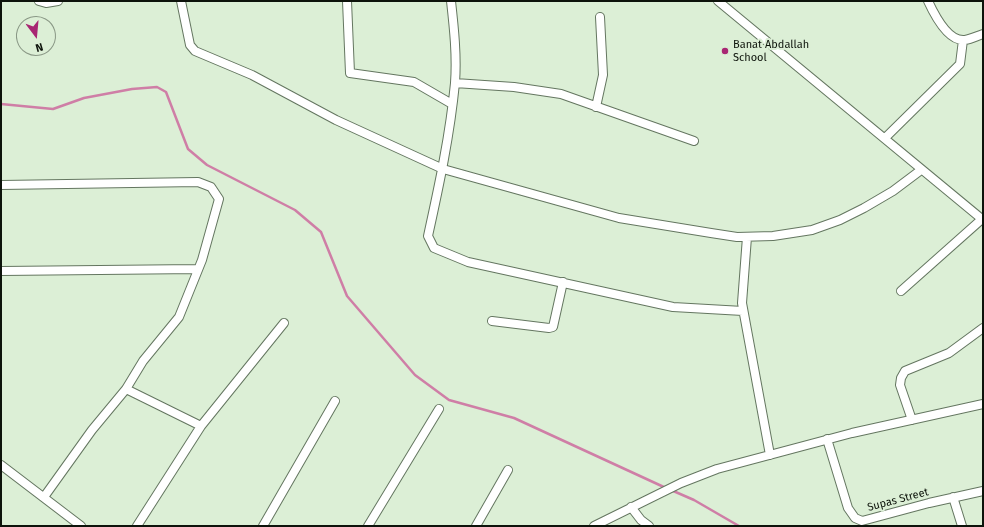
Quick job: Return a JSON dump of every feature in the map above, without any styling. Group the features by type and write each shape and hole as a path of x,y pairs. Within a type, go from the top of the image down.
{"street":[{"path":"39,1 46,3 58,1"},
{"path":"180,1 190,45 195,51 252,75 336,120 443,169 619,218 711,234 773,236 812,230 840,220 893,191 921,170"},
{"path":"347,1 350,74 414,82 452,104"},
{"path":"452,1 455,46 455,83 443,169 428,236 434,248 468,262 674,307 743,311"},
{"path":"719,1 982,220 901,291"},
{"path":"928,1 939,22 946,30 963,40 983,34"},
{"path":"596,107 603,75 600,17"},
{"path":"885,138 960,64 963,40"},
{"path":"455,83 514,87 561,94 694,141"},
{"path":"1,185 198,182 211,187 219,199 198,269 179,317 143,361 126,389 92,430 44,497"},
{"path":"748,236 742,303 770,455"},
{"path":"1,271 198,269"},
{"path":"492,321 549,328 553,327 563,282"},
{"path":"137,526 201,426 284,323"},
{"path":"912,420 900,385 900,378 905,372 949,353 983,328"},
{"path":"126,389 201,426"},
{"path":"263,526 335,401"},
{"path":"594,526 681,483 717,470 827,439 983,404"},
{"path":"368,526 439,409"},
{"name":"Supas Street","path":"827,439 848,508 855,518 862,521 953,497 983,491"},
{"path":"1,465 81,526"},
{"path":"476,526 508,470"},
{"path":"953,497 962,526"},
{"path":"631,507 641,520 649,526"}],"waterway":[{"path":"1,104 53,109 84,98 132,89 157,87 166,92 188,149 207,165 295,210 321,232 347,296 415,375 449,400 514,418 666,488"},
{"path":"671,490 694,500 739,526"}],"place":[{"name":"Banat Abdallah School","path":"725,51"}]}
